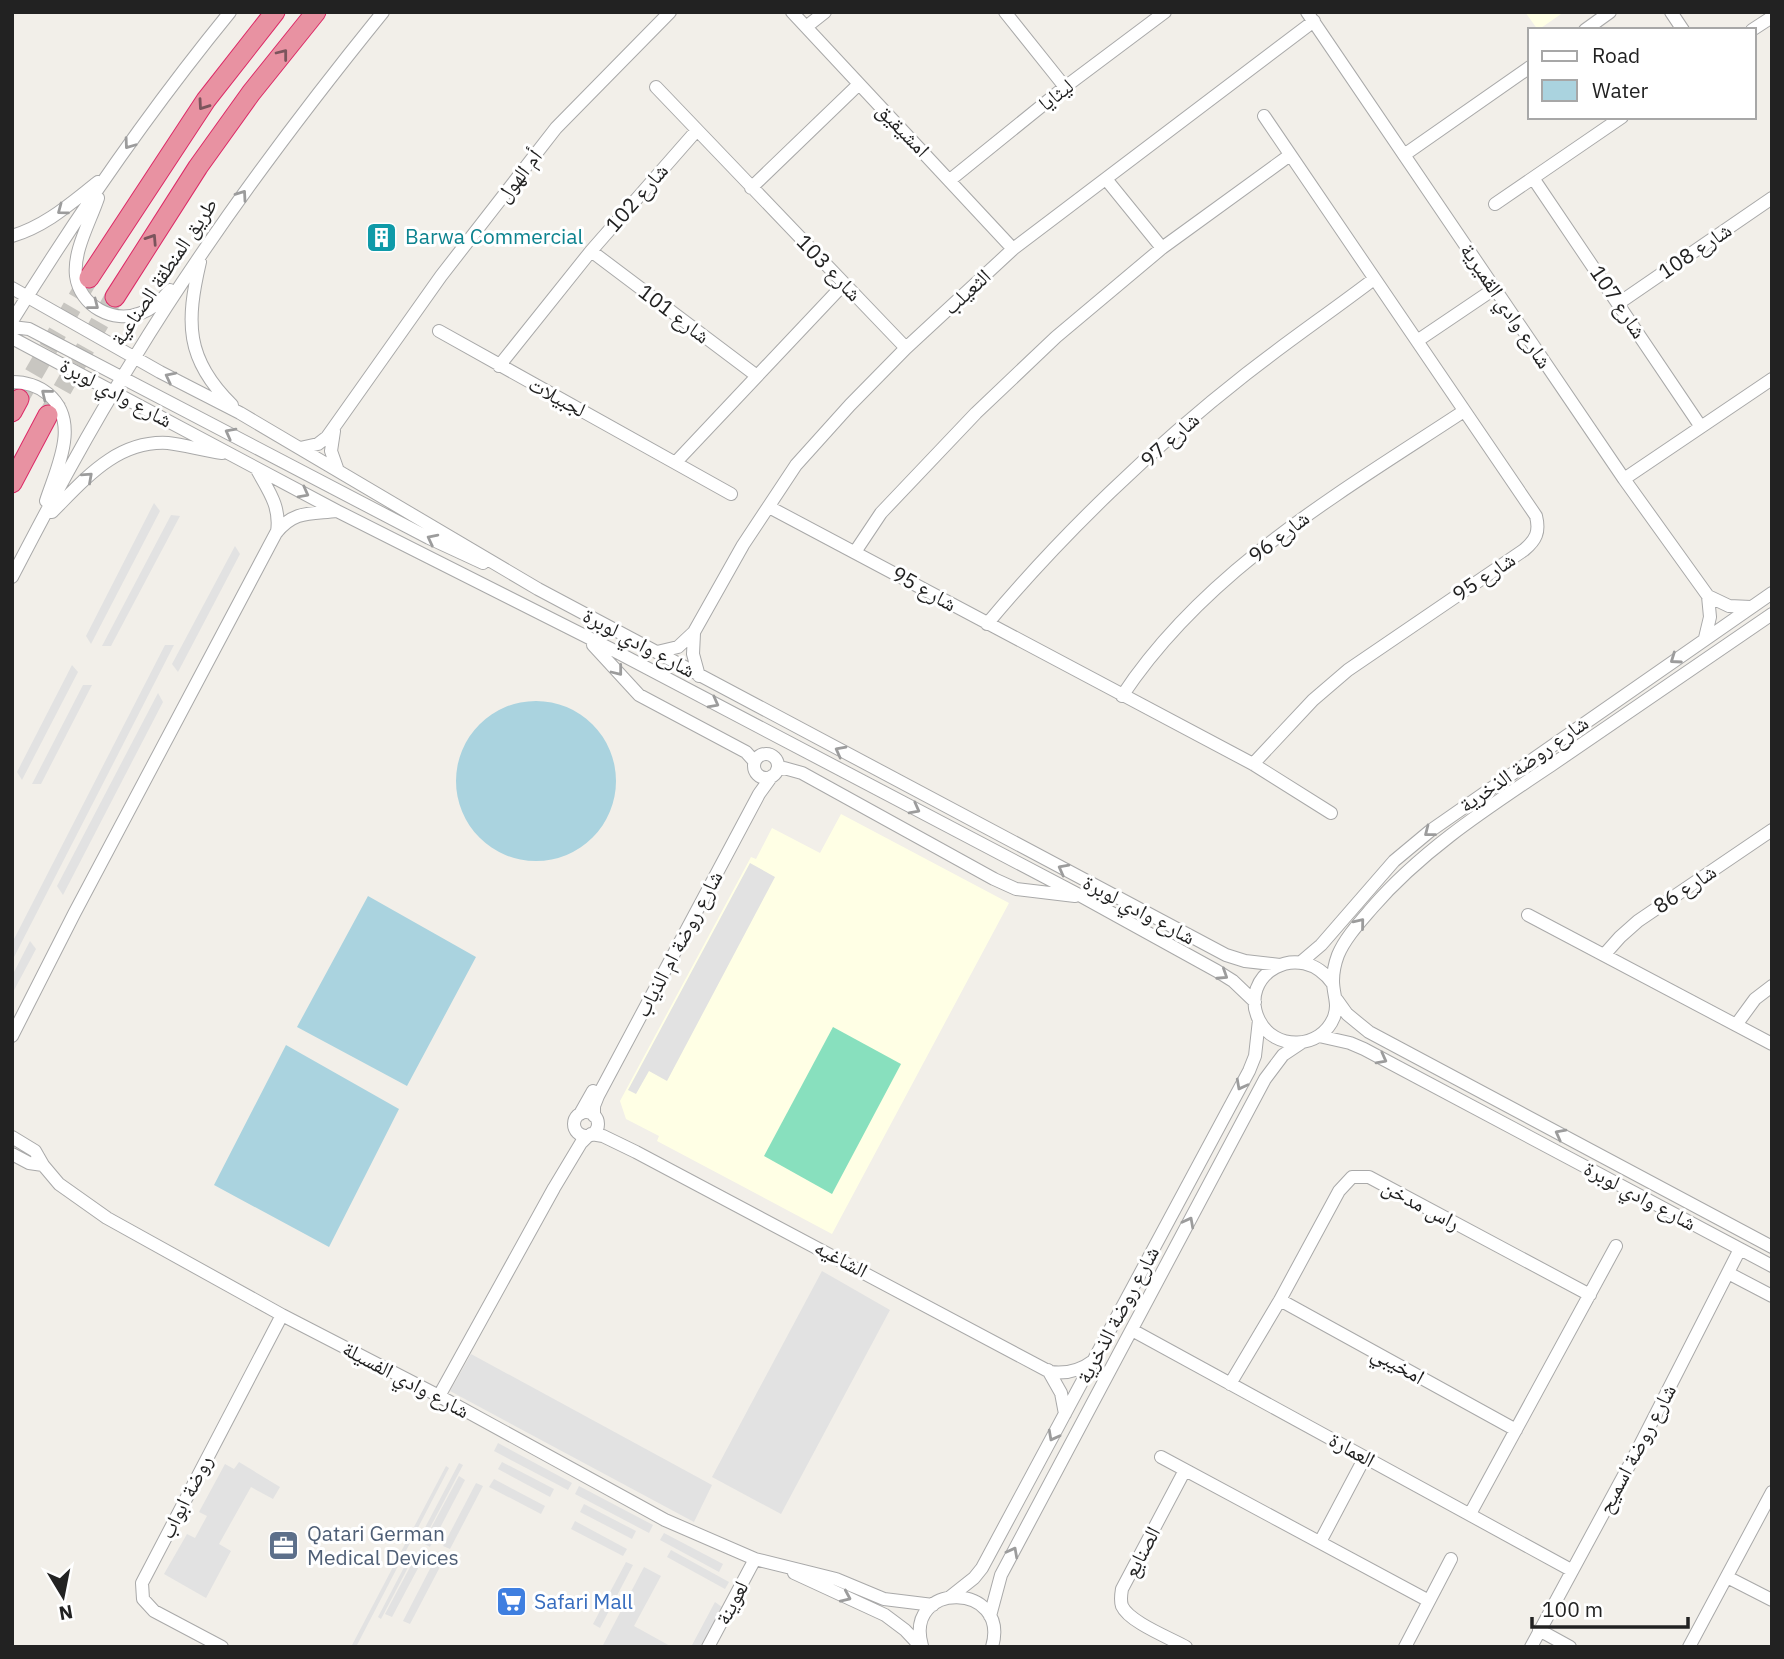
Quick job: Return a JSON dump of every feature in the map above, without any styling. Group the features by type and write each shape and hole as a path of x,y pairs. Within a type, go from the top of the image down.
{"highway":[{"path":"89,278 206,100 275,12"},
{"name":"طريق المنطقة الصناعية","path":"114,297 198,167 251,93 316,12"},
{"path":"12,483 48,415"}],"street":[{"path":"13,319 107,175 230,12"},
{"name":"طريق المنطقة الصناعية","path":"12,577 122,377 203,251 270,157 383,12"},
{"name":"أم الهول","path":"300,448 318,444 327,437 441,276 556,128 670,12"},
{"name":"امشيقيق","path":"792,12 1013,249"},
{"path":"806,27 825,12"},
{"path":"1005,12 1065,87"},
{"name":"ليثايا","path":"950,180 1065,87 1165,12"},
{"path":"1588,28 1610,12"},
{"path":"1671,12 1682,28"},
{"path":"1755,28 1772,16"},
{"name":"شارع وادي القميرية","path":"1310,17 1624,479 1708,596"},
{"name":"الثعيلب","path":"657,652 678,647 694,632 743,545 796,465 906,348 1013,249 1310,17"},
{"path":"1404,155 1528,69"},
{"path":"751,188 859,84"},
{"name":"شارع 103","path":"656,87 906,348"},
{"name":"شارع 95","path":"1252,764 1313,700 1348,670 1533,542 1538,533 1536,516 1264,116"},
{"path":"1495,204 1619,119"},
{"name":"شارع 102","path":"499,366 591,251 697,130"},
{"path":"855,552 881,513 976,413 1056,337 1162,248 1290,155"},
{"path":"12,236 27,232 51,218 107,175"},
{"path":"107,175 75,266 81,293 97,309 121,317 144,312 164,298 203,251"},
{"name":"شارع 107","path":"1533,178 1701,427"},
{"path":"1106,179 1162,248"},
{"name":"شارع 108","path":"1619,303 1772,198"},
{"path":"203,251 191,312 190,326 195,353 214,386 240,413"},
{"name":"شارع 101","path":"591,251 757,376"},
{"name":"شارع 97","path":"987,624 1048,554 1182,427 1244,375 1374,279"},
{"path":"676,462 844,284"},
{"name":"شارع وادي لوبرة","path":"12,288 134,358 240,413 337,468 538,589 699,676 1226,955 1245,961 1280,965"},
{"path":"1417,341 1494,289"},
{"path":"13,319 111,364 120,366 134,358"},
{"path":"13,319 429,538 538,589"},
{"name":"لجبيلات","path":"439,331 731,494"},
{"name":"شارع وادي لوبرة","path":"12,338 337,511 611,649 1082,896 1217,971 1233,981 1255,1002"},
{"path":"1624,479 1772,379"},
{"path":"15,398 23,382 42,389 59,406 65,419 65,441 39,525"},
{"name":"شارع 96","path":"1122,696 1175,627 1223,581 1326,501 1464,411"},
{"name":"أم الهول","path":"337,424 331,451 337,468"},
{"path":"39,525 92,473 120,452 136,446 168,443 230,453"},
{"path":"256,468 277,508 279,519 276,533"},
{"name":"شارع 95","path":"769,506 1252,764 1331,813"},
{"path":"12,1036 276,533 293,517 337,511"},
{"name":"شارع روضة الذخرية","path":"1301,962 1321,945 1394,861 1430,831 1772,593"},
{"path":"1708,596 1728,606 1751,607"},
{"path":"1705,638 1710,617 1708,596"},
{"path":"523,605 570,635 594,645 639,695 746,752 754,761 754,771 758,775 767,778 784,768 802,773 1016,889 1082,896"},
{"name":"شارع روضة الذخرية","path":"1333,984 1339,952 1357,927 1408,870 1438,845 1772,614"},
{"path":"694,632 693,654 699,676"},
{"path":"754,761 761,754 771,754 777,761 775,773"},
{"name":"شارع روضة ام الذياب","path":"596,1118 594,1105 598,1096 759,794 775,773"},
{"name":"شارع روضة ام الذياب","path":"580,1114 754,792 758,775"},
{"name":"شارع 86","path":"1604,955 1619,937 1638,921 1772,830"},
{"path":"1528,915 1772,1044"},
{"path":"1301,962 1319,969 1333,984 1337,1000 1333,1021 1319,1036 1301,1043 1281,1040 1272,1035 1259,1020 1255,1002 1257,990 1270,971 1280,965 1301,962"},
{"path":"1737,1025 1755,999 1772,986"},
{"name":"شارع وادي لوبرة","path":"1337,1000 1347,1014 1369,1032 1772,1247"},
{"name":"شارع روضة الذخرية","path":"933,1605 950,1597 982,1568 1249,1071 1255,1056 1259,1020"},
{"name":"شارع وادي لوبرة","path":"1319,1036 1364,1049 1772,1266"},
{"name":"شارع روضة الذخرية","path":"990,1616 1001,1575 1265,1079 1283,1055 1301,1043"},
{"path":"439,1396 580,1143 596,1130 596,1118 586,1112 575,1120 573,1143 557,1172 554,1188"},
{"name":"الشاغيه","path":"596,1118 606,1129 629,1143 633,1150"},
{"path":"575,1128 580,1134 590,1135"},
{"name":"الشاغيه","path":"590,1135 603,1136 633,1150 1048,1370"},
{"name":"شارع وادي الفسيلة","path":"12,1136 35,1151 43,1165 76,1198 107,1218 664,1520 755,1559 784,1568 885,1615 922,1647"},
{"name":"شارع وادي الفسيلة","path":"12,1154 29,1163 43,1165"},
{"name":"راس مدخن","path":"1230,1384 1339,1191 1353,1177 1369,1177 1590,1295"},
{"path":"1470,1514 1616,1246"},
{"name":"شارع روضة اسميح","path":"1531,1647 1637,1451 1740,1250"},
{"path":"1728,1273 1772,1296"},
{"name":"امخيبي","path":"1279,1300 1516,1430"},
{"name":"روضة ابواب","path":"222,1647 154,1611 143,1599 142,1583 282,1315"},
{"name":"العمارة","path":"1132,1330 1571,1570"},
{"path":"1048,1370 1057,1373 1070,1372 1093,1361"},
{"path":"1048,1370 1061,1393 1065,1415"},
{"path":"1161,1457 1429,1601"},
{"path":"1320,1542 1365,1457"},
{"name":"الصنايع","path":"1185,1470 1122,1589 1120,1598 1122,1607 1136,1620 1186,1647"},
{"path":"1689,1647 1772,1492"},
{"name":"لعوينة","path":"708,1647 755,1559"},
{"path":"1405,1647 1451,1559"},
{"name":"شارع وادي الفسيلة","path":"784,1568 836,1579 884,1599 933,1605"},
{"path":"1727,1577 1772,1600"},
{"path":"950,1597 962,1596 973,1600 990,1616 995,1643"},
{"path":"922,1647 920,1625 933,1605"},
{"path":"1539,1630 1570,1647"}],"shaded area":[{"path":"1525,12 1564,12 1541,28 1537,28"},
{"path":"154,503 160,511 91,644 86,636"},
{"path":"171,515 180,516 111,646 102,646"},
{"path":"235,546 240,554 178,672 172,664"},
{"path":"165,645 174,645 12,961 12,943"},
{"path":"72,665 78,672 22,780 17,772"},
{"path":"83,685 92,685 41,784 32,784"},
{"path":"158,693 163,702 63,895 57,886"},
{"path":"841,814 1009,903 832,1234 657,1141 659,1136 626,1119 620,1101 751,857 756,859 772,828 820,853"},
{"path":"750,863 775,877 667,1081 649,1071 636,1094 628,1090"},
{"path":"30,941 36,949 12,994 12,976"},
{"path":"822,1271 890,1310 781,1514 712,1477"},
{"path":"471,1354 712,1485 694,1522 450,1391"},
{"path":"498,1443 572,1483 568,1490 494,1451"},
{"path":"239,1462 280,1487 273,1499 251,1487 219,1544 231,1551 206,1598 164,1574 187,1534 195,1538 207,1516 199,1512 225,1464 234,1469"},
{"path":"502,1462 554,1489 550,1497 498,1469"},
{"path":"459,1463 463,1465 422,1543 418,1541"},
{"path":"446,1466 449,1468 356,1647 351,1647"},
{"path":"459,1476 465,1480 430,1547 423,1543"},
{"path":"494,1479 545,1506 541,1514 489,1487"},
{"path":"476,1483 483,1486 450,1549 443,1546"},
{"path":"579,1486 653,1525 649,1533 575,1494"},
{"path":"584,1504 636,1531 632,1539 580,1512"},
{"path":"575,1521 627,1549 623,1556 571,1529"},
{"path":"664,1533 723,1564 719,1572 660,1540"},
{"path":"671,1550 729,1582 725,1589 667,1557"},
{"path":"412,1552 415,1554 381,1619 378,1617"},
{"path":"417,1554 424,1557 392,1617 385,1614"},
{"path":"434,1561 441,1565 410,1624 403,1621"},
{"path":"626,1562 633,1565 600,1628 593,1624"},
{"path":"644,1567 661,1576 634,1626 672,1647 602,1647"},
{"path":"715,1602 722,1607 700,1647 691,1647"}],"green space":[{"path":"833,1027 901,1064 832,1194 764,1156"}],"water":[{"path":"536,701 566,707 592,725 610,751 616,781 610,811 592,837 566,855 536,861 506,855 480,837 462,811 456,781 462,751 480,725 506,707"},
{"path":"368,896 476,957 407,1086 297,1027"},
{"path":"286,1045 399,1109 329,1247 214,1185"}],"tunnel":[{"path":"19,399 89,278"},
{"path":"48,415 114,297"}],"place":[{"name":"Barwa Commercial","path":"382,237"},
{"name":"Qatari German Medical Devices","path":"284,1546"},
{"name":"Safari Mall","path":"511,1602"}]}
